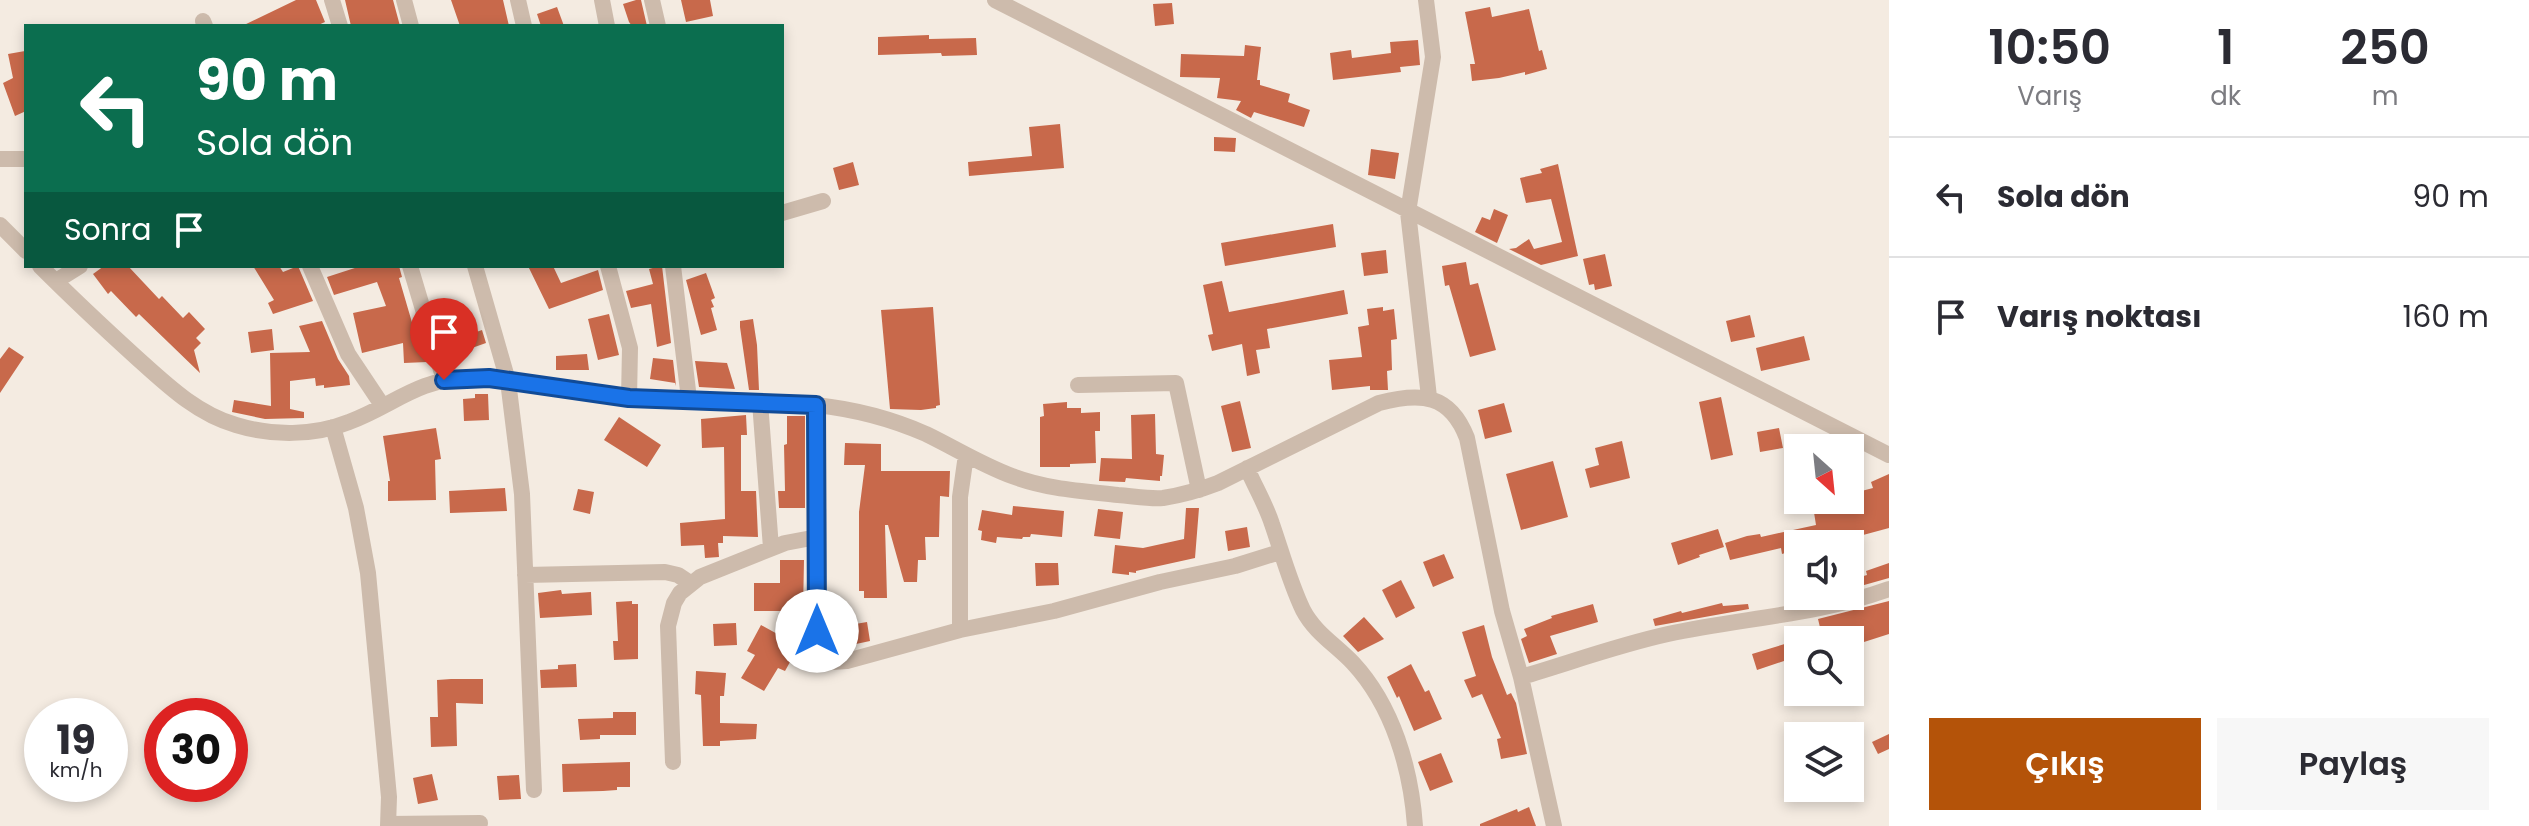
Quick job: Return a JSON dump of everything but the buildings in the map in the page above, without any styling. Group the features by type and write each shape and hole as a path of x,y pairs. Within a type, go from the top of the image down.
{"street":[{"path":"332,0 339,24"},
{"path":"404,0 410,24"},
{"path":"518,0 524,24"},
{"path":"602,0 607,24"},
{"path":"652,0 658,24"},
{"path":"995,0 1889,455"},
{"path":"1426,0 1433,57 1408,212 1429,397"},
{"path":"0,159 24,159"},
{"path":"784,212 823,201"},
{"path":"0,225 24,249"},
{"path":"42,268 93,318 196,407 237,426 274,432 310,432 333,427 350,422 427,384 489,378 629,398 816,405 902,425 1014,477 1060,489 1158,498 1199,490 1379,403 1398,398 1429,397 1454,413 1467,438 1502,611 1521,677 1554,826"},
{"path":"56,281 77,268"},
{"path":"311,268 348,354 382,405"},
{"path":"411,268 444,380"},
{"path":"476,268 508,381 522,494 534,790"},
{"path":"609,268 630,348 629,398"},
{"path":"673,268 689,399"},
{"path":"1078,385 1176,383 1199,490"},
{"path":"760,402 771,548"},
{"path":"816,405 817,663 847,661 960,630 1054,611 1160,582 1235,566 1280,552"},
{"path":"333,427 356,508 368,573 389,797 388,825 480,823"},
{"path":"960,630 960,497 966,455"},
{"path":"1247,468 1272,523 1280,552 1304,610 1311,622 1354,664 1380,703 1404,759 1415,826"},
{"path":"673,762 668,626 674,603 690,583 771,548 817,537"},
{"path":"525,575 665,572 678,575 690,583"},
{"path":"1521,677 1667,635 1783,616 1859,600 1889,589"}],"route":[{"path":"444,380 489,378 629,398 816,405 817,631"}]}
